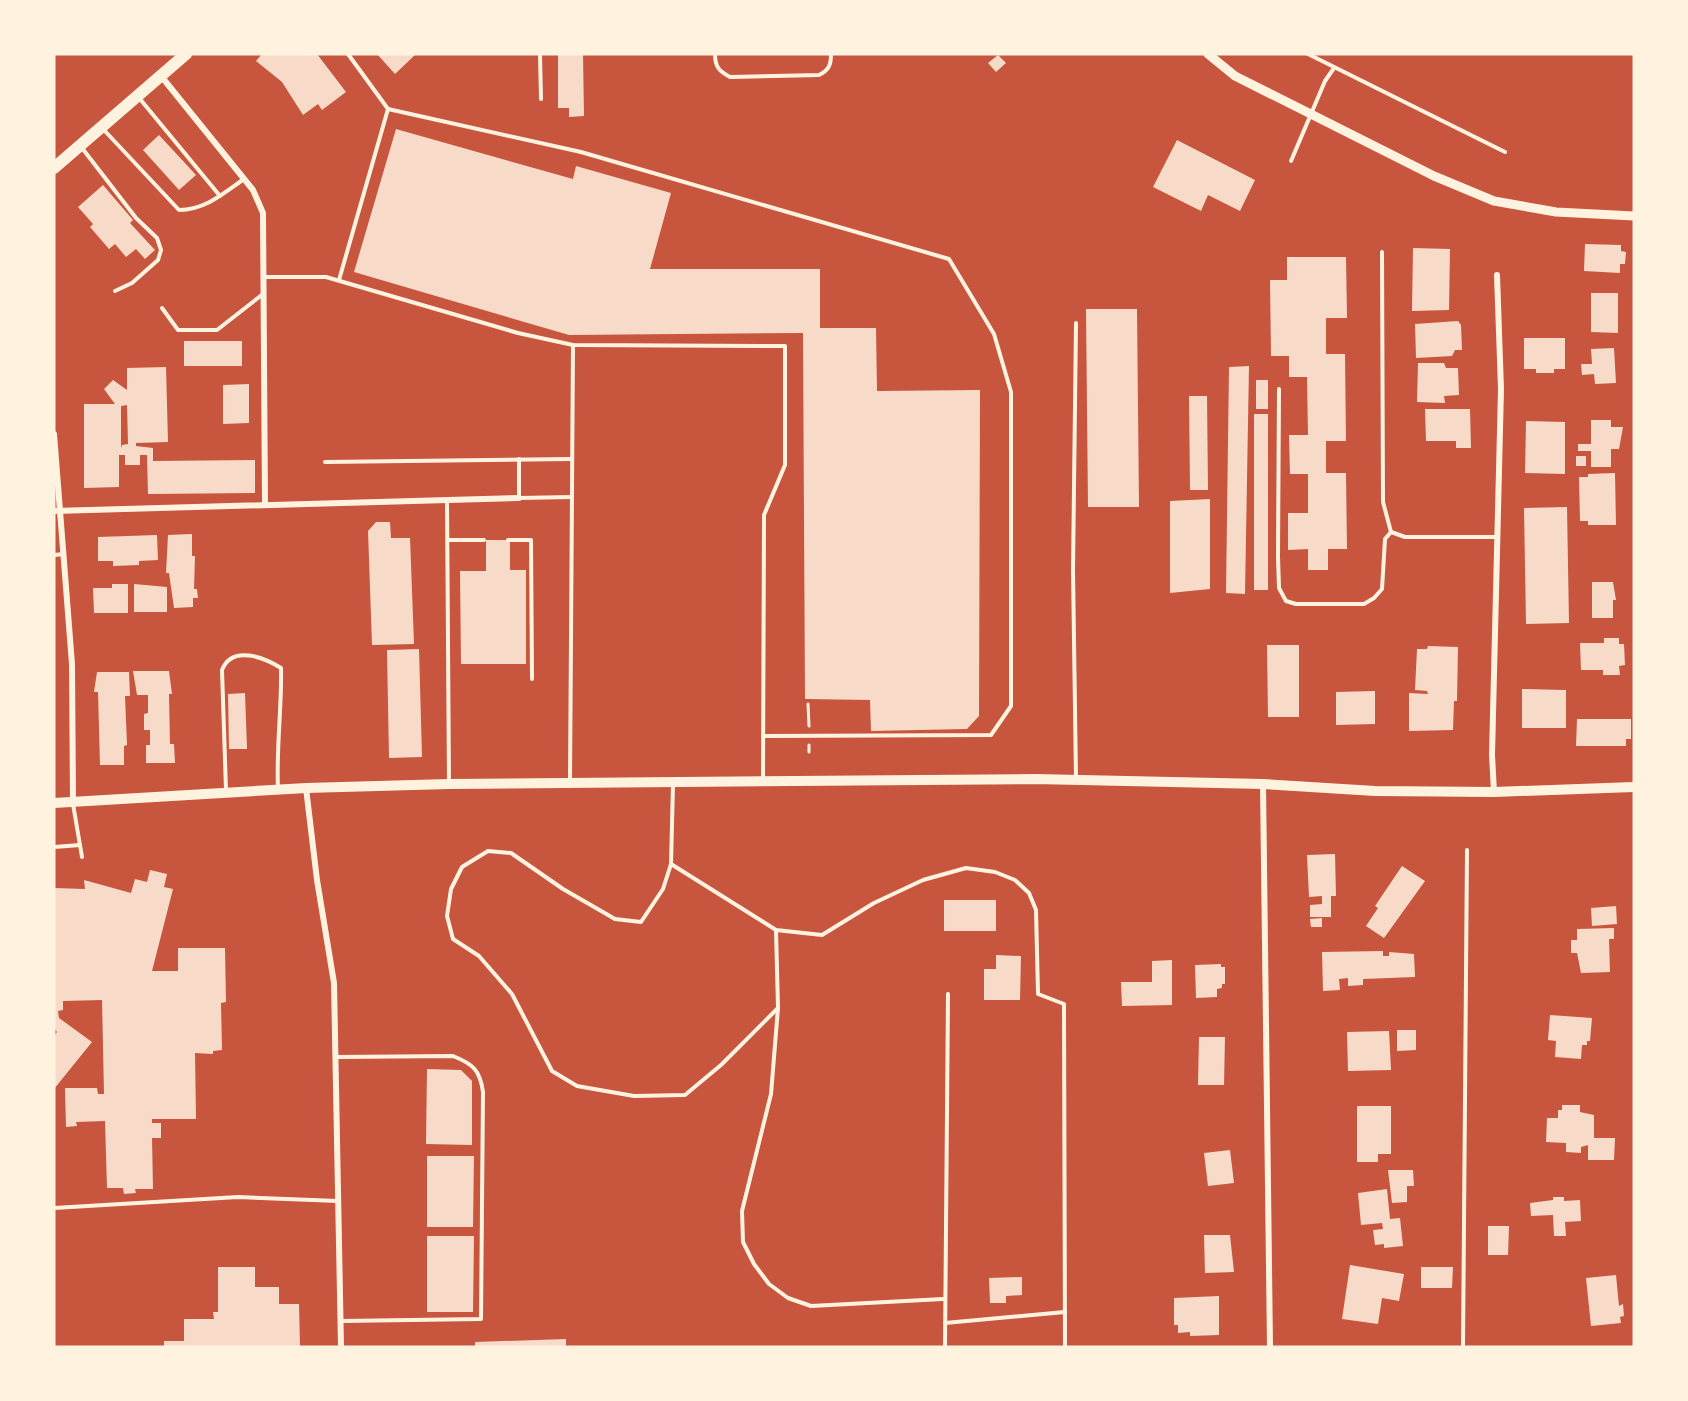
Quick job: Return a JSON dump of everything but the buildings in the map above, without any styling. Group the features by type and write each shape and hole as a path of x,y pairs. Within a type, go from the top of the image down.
{"main road":[{"path":"54,168 186,54"},
{"path":"54,803 306,788 449,783 1076,780 1263,784 1375,791 1494,792 1634,787"}],"street":[{"path":"1208,54 1235,76 1434,176 1494,201 1556,212 1634,216"},
{"path":"161,76 253,190 263,213 265,504"},
{"path":"1494,792 1492,755 1501,389 1497,275"},
{"path":"54,434 57,511 64,554 72,664 73,802"},
{"path":"57,511 519,498"},
{"path":"1263,784 1270,1347"},
{"path":"306,788 317,880 334,983 341,1347"}],"lane":[{"path":"348,54 388,109 581,152 949,259 994,334 1011,392 1011,706 991,735 763,736"},
{"path":"540,54 541,99"},
{"path":"715,54 715,65 730,77 819,75 831,64 831,54"},
{"path":"1308,54 1505,152"},
{"path":"1291,161 1311,113 1334,68"},
{"path":"137,96 220,196"},
{"path":"339,280 388,109"},
{"path":"101,127 179,210 193,210 220,196 244,179"},
{"path":"80,146 136,218 157,238 160,250 158,260 132,283 115,291"},
{"path":"1382,252 1383,502 1391,532"},
{"path":"263,277 326,277 518,333 573,345 785,346 785,465 764,515 763,782"},
{"path":"162,308 178,330 217,330 264,294"},
{"path":"1076,323 1073,570 1076,780"},
{"path":"570,783 573,345"},
{"path":"1279,388 1278,567 1279,588 1286,601 1296,604 1364,604 1374,598 1382,589 1385,539 1391,532"},
{"path":"519,459 519,498 572,497"},
{"path":"325,462 572,459"},
{"path":"447,499 449,783"},
{"path":"1391,532 1405,537 1497,537"},
{"path":"448,540 484,540"},
{"path":"508,540 531,540 531,679"},
{"path":"54,555 64,554"},
{"path":"226,793 222,670 224,665 236,656 263,657 281,668 282,716 276,758 278,790"},
{"path":"673,782 671,864 663,889 641,922 615,920 563,889 511,853 488,852 462,867 450,889 447,916 453,939 479,956 512,994 552,1071 577,1086 634,1096 685,1095 721,1065 778,1008"},
{"path":"73,802 82,857"},
{"path":"54,847 80,845"},
{"path":"1463,1347 1467,850"},
{"path":"671,864 776,930 822,935 884,898 923,880 966,868 995,872 1016,880 1029,893 1036,910 1038,994 1064,1004 1065,1347"},
{"path":"776,930 778,1008 771,1094 742,1211 743,1242 754,1264 769,1284 788,1298 811,1306 943,1299"},
{"path":"945,1347 943,1299 948,994"},
{"path":"335,1057 453,1056 470,1063 480,1074 483,1092 481,1319 340,1321"},
{"path":"54,1208 238,1197 338,1201"},
{"path":"945,1323 1065,1312"}]}
